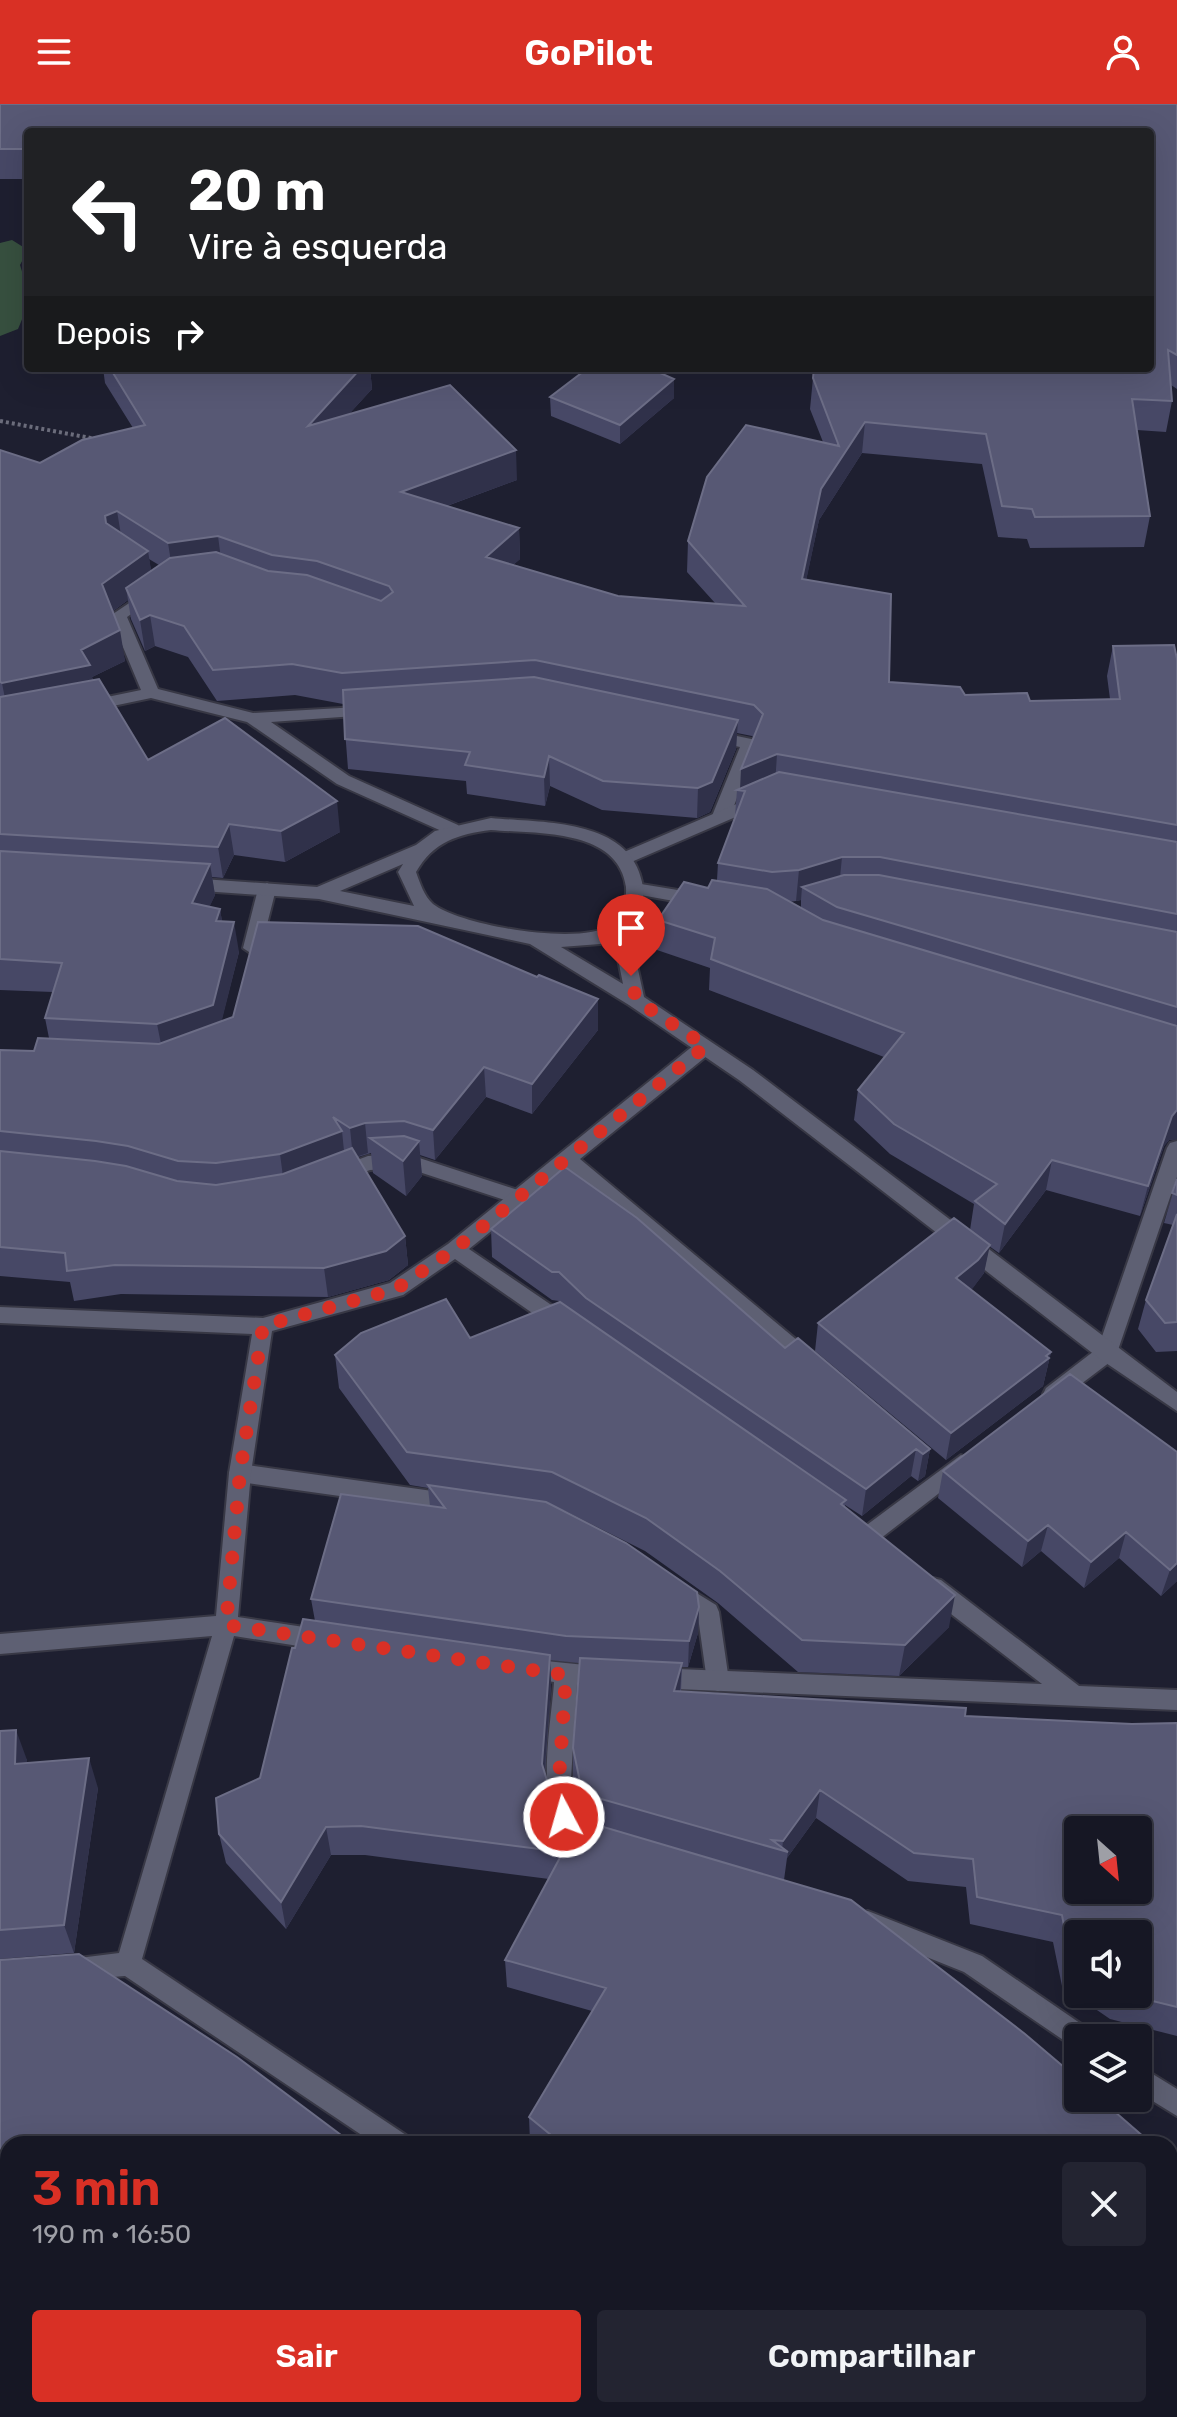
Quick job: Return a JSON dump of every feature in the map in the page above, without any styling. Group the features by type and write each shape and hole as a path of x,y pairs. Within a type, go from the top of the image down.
{"street":[{"path":"151,693 118,616 169,582"},
{"path":"78,708 151,693 253,718 394,708"},
{"path":"253,718 343,780 452,829"},
{"path":"689,731 750,744 721,816"},
{"path":"623,859 774,794"},
{"path":"173,883 319,893 537,941 583,942 620,927 635,909 635,889 628,866 615,849 588,838 491,824 452,829 417,851 319,893"},
{"path":"417,851 407,872 422,904 445,919"},
{"path":"247,966 267,889"},
{"path":"635,889 725,904"},
{"path":"620,927 636,1000"},
{"path":"537,941 706,1046 1107,1353 1177,1403"},
{"path":"0,1315 263,1326 396,1289 455,1249 706,1046"},
{"path":"1032,1410 1107,1353 1177,1148"},
{"path":"567,1159 823,1374"},
{"path":"327,1178 368,1163 407,1161 520,1198"},
{"path":"455,1249 584,1339"},
{"path":"128,1964 226,1625 240,1473 263,1326"},
{"path":"867,1536 939,1471 983,1448"},
{"path":"240,1473 473,1506"},
{"path":"916,1573 1072,1694"},
{"path":"660,1577 708,1612 718,1681"},
{"path":"0,1644 226,1625 350,1643"},
{"path":"504,1666 566,1675 1177,1700"},
{"path":"566,1675 558,1794 564,1817 570,1826 577,1835 593,1840"},
{"path":"849,1914 973,1964 1064,2026"},
{"path":"43,1971 128,1964 385,2136"},
{"path":"1152,2087 1177,2104"}],"path":[{"path":"0,421 92,437 106,444"}],"green space":[{"path":"12,240 24,248 20,265 24,282 24,314 18,329 0,336 0,243"}],"building":[{"path":"0,104 1177,104 1177,355 1168,350 1172,401 1132,399 1150,516 1035,517 1032,509 1002,506 986,434 865,422 821,489 802,579 891,594 889,682 960,687 965,695 1027,693 1030,701 1120,699 1113,646 1174,645 1177,659 1177,825 777,754 741,769 763,714 754,705 535,660 342,673 292,664 213,670 184,626 150,615 140,620 126,588 170,558 216,552 268,571 307,575 381,601 393,592 389,586 317,561 272,555 218,536 168,543 117,511 105,516 106,523 148,551 102,584 120,630 81,650 90,665 0,682 0,450 40,463 82,440 145,425 112,372 357,372 308,426 450,385 516,450 401,492 519,528 486,557 618,596 745,606 688,541 707,477 746,425 839,446 813,378 814,372 1154,372 1154,128 24,128 24,149 0,149"},
{"path":"583,372 658,372 674,379 620,425 550,397"},
{"path":"534,677 738,720 712,782 698,788 603,781 549,756 544,777 465,765 470,752 345,739 343,690"},
{"path":"99,679 148,760 225,718 337,801 281,831 229,824 218,847 0,834 0,697"},
{"path":"779,772 1177,842 1177,914 880,857 842,857 799,870 772,872 718,863 745,791 737,790"},
{"path":"0,851 210,864 192,903 220,909 216,921 234,922 213,1005 157,1024 45,1018 62,963 0,959"},
{"path":"844,875 879,875 1177,932 1177,1007 837,907 802,887"},
{"path":"712,880 767,889 823,920 1177,1026 1177,1110 1172,1116 1148,1186 1052,1160 1005,1224 975,1201 997,1184 894,1124 858,1090 904,1033 711,959 715,938 658,920 684,882 708,888"},
{"path":"258,922 418,926 537,977 539,975 598,999 532,1084 484,1067 433,1130 404,1121 365,1123 350,1128 333,1117 342,1131 280,1154 216,1163 178,1161 128,1146 96,1141 0,1131 0,1050 34,1051 38,1038 159,1044 233,1017"},
{"path":"404,1136 419,1141 403,1161 370,1138"},
{"path":"352,1148 405,1236 386,1251 324,1268 115,1265 67,1271 65,1253 0,1247 0,1151 95,1161 126,1166 177,1181 216,1185 283,1174"},
{"path":"565,1167 637,1218 785,1348 798,1338 930,1449 923,1454 916,1449 866,1489 586,1298 559,1272 552,1272 491,1229"},
{"path":"1177,1214 1177,1322 1165,1323 1146,1300"},
{"path":"954,1218 990,1245 978,1260 956,1278 1051,1352 1046,1356 1049,1358 951,1433 818,1323"},
{"path":"446,1299 470,1338 560,1302 846,1500 841,1504 955,1595 905,1645 802,1640 720,1571 646,1518 552,1472 407,1452 335,1355 361,1333"},
{"path":"1070,1374 1177,1452 1177,1563 1170,1570 1126,1532 1091,1562 1048,1525 1028,1541 943,1471"},
{"path":"428,1485 546,1502 626,1543 697,1592 699,1607 689,1641 566,1636 311,1599 341,1494 445,1508"},
{"path":"303,1619 550,1655 542,1764 552,1797 566,1816 851,1900 1064,2067 1064,2112 1115,2112 1143,2136 552,2136 529,2117 606,1988 505,1960 563,1852 361,1826 326,1827 281,1902 219,1834 216,1798 260,1778 292,1648 295,1648"},
{"path":"580,1658 682,1663 674,1691 966,1708 965,1716 1132,1724 1177,1723 1177,2007 1152,2001 1152,1920 1064,1920 1064,1926 1062,1915 977,1897 973,1859 914,1853 820,1790 783,1841 772,1840 788,1852 587,1795 580,1782 573,1748"},
{"path":"16,1730 15,1764 89,1758 64,1925 0,1930 0,1731"},
{"path":"79,1954 237,2057 342,2136 0,2136 0,1960"}],"route":[{"path":"564,1817 558,1794 566,1675 226,1625 240,1473 263,1326 396,1289 455,1249 706,1046 636,1000 631,976"}]}
